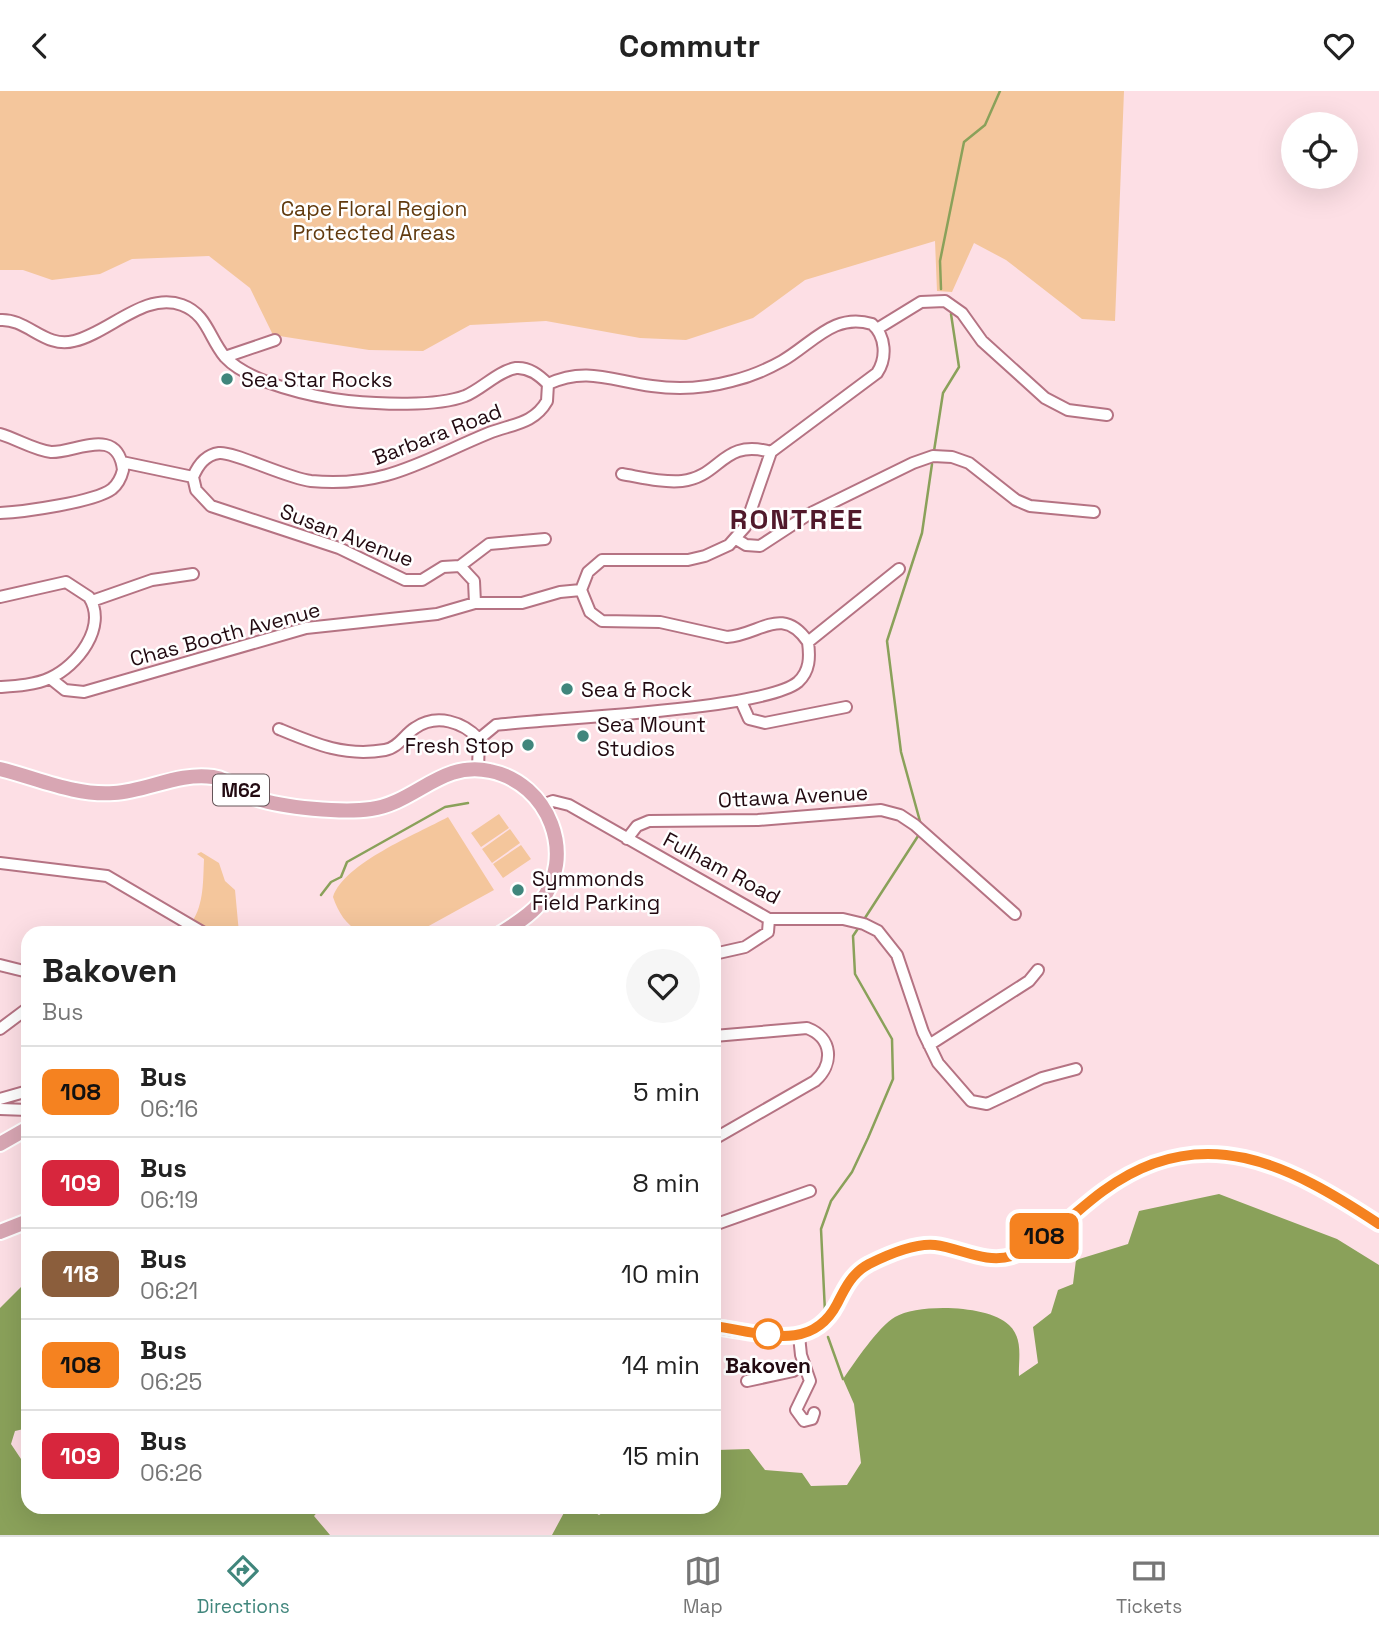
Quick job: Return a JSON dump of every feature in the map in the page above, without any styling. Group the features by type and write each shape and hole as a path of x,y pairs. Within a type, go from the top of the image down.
{"main road":[{"name":"M62","path":"0,769 96,794 129,792 187,778 215,777 256,798 299,806 359,809 382,806 451,772 478,769 511,778 532,793 542,805 555,837 555,870 539,904 513,926"},
{"path":"0,1145 21,1132"},
{"path":"721,1328 799,1336 823,1326 850,1279 871,1263 924,1245 983,1257 1010,1256 1044,1237 1118,1180 1167,1158 1228,1156 1270,1163 1297,1173 1379,1224"},
{"path":"0,1232 21,1224"}],"street":[{"path":"877,329 921,302 945,302 957,308 982,341 1045,398 1068,410 1107,415"},
{"path":"0,320 11,321 47,339 66,343 92,334 157,303 174,303 199,315 225,357 241,369 272,382 320,396 363,402 454,399 517,368 533,372 548,384 567,376 586,374 654,386 704,387 732,381 767,368 838,323 864,321 877,329 883,349 881,366 877,373 771,452 753,510 736,539 712,554 688,560 602,560 588,572 581,590 590,612 608,622 660,622 726,636 780,622 794,627 808,642 808,666 799,681 741,701 496,725 479,739"},
{"path":"225,357 275,339"},
{"name":"Barbara Road","path":"193,477 204,460 224,453 281,475 310,481 356,481 389,476 423,464 490,433 530,420 547,401 548,384"},
{"path":"0,433 51,451 95,443 111,449 122,462 193,477"},
{"path":"622,474 682,481 701,475 742,449 754,447 771,452"},
{"path":"736,539 746,545 760,546 809,514 913,463 933,456 952,457 969,463 1016,500 1030,506 1094,512"},
{"path":"0,513 32,510 110,491 121,478 122,462"},
{"name":"Susan Avenue","path":"193,477 196,490 211,506 339,548 405,580 422,580 443,567 460,566 489,544 545,538"},
{"path":"460,566 474,581 475,603"},
{"path":"808,642 899,569"},
{"path":"92,601 152,580 193,574"},
{"path":"0,597 66,582 84,592 92,601 95,618 88,641 71,663 50,678 0,687"},
{"name":"Chas Booth Avenue","path":"50,678 65,690 84,692 306,628 437,614 475,603 522,603 560,591 581,590"},
{"path":"741,701 749,719 765,723 846,706"},
{"path":"279,729 338,752 358,753 392,749 414,729 433,721 467,727 479,739 478,769"},
{"name":"Fulham Road","path":"542,805 553,801 569,805 769,919 843,919 878,931 897,955 929,1045 956,1087 971,1101 982,1105 1053,1074 1076,1069"},
{"name":"Ottawa Avenue","path":"627,839 637,826 649,821 758,820 880,810 900,815 915,825 1016,914"},
{"path":"0,863 107,876 181,926"},
{"path":"721,952 757,942 768,932 769,919"},
{"path":"0,965 21,970"},
{"path":"929,1045 1029,981 1038,970"},
{"path":"0,1029 21,1013"},
{"path":"721,1035 807,1028 824,1040 830,1056 827,1068 815,1081 721,1135"},
{"path":"0,1099 21,1093"},
{"path":"0,1109 21,1110"},
{"path":"721,1223 810,1191"},
{"path":"799,1336 810,1381 796,1410 804,1421 812,1419 814,1413"},
{"path":"747,1381 793,1371 804,1363"}],"green space":[{"name":"Cape Floral Region Protected Areas","path":"0,91 1124,91 1115,321 1082,319 1006,260 974,243 952,292 937,291 935,241 805,280 753,318 686,340 640,338 546,321 470,325 423,351 369,350 273,335 250,288 209,256 132,259 100,274 52,280 23,270 0,270"},
{"path":"499,814 509,828 481,847 471,833"},
{"path":"448,817 494,890 429,926 351,926 340,913 333,897 340,884 351,873 383,851"},
{"path":"510,829 520,843 492,863 482,849"},
{"path":"521,845 531,859 503,878 493,864"},
{"path":"201,852 219,863 225,881 235,890 238,926 199,926 192,922 199,908 202,892 204,859 197,854"}],"shaded area":[{"path":"1219,1194 1337,1239 1379,1265 1379,1535 552,1535 563,1514 721,1514 721,1450 749,1449 765,1470 802,1473 811,1486 847,1485 861,1463 854,1404 843,1379 867,1345 888,1322 906,1313 936,1308 970,1310 999,1318 1009,1325 1017,1337 1019,1376 1038,1363 1033,1327 1051,1313 1058,1290 1073,1284 1076,1260 1128,1244 1139,1211"},
{"path":"21,1287 21,1430 15,1431 11,1444 21,1459 21,1514 316,1514 314,1516 330,1535 0,1535 0,1308"}],"waterway":[{"path":"941,289 940,261 964,142 985,125 1000,91"},
{"path":"934,451 943,393 959,367 951,314"},
{"path":"921,825 901,752 887,641 922,533 932,464"},
{"path":"321,895 331,882 341,877 347,862 445,807 468,803"},
{"path":"863,921 920,833"},
{"path":"825,1312 821,1229 831,1201 852,1172 893,1079 892,1039 855,974 853,936 859,927"},
{"path":"828,1337 843,1379"}],"bus line":[{"name":"108","path":"721,1327 785,1336 811,1333 823,1326 830,1317 850,1279 871,1263 924,1245 942,1246 983,1257 1010,1256 1044,1237 1118,1180 1167,1158 1201,1155 1261,1160 1297,1173 1379,1224"}],"place":[{"name":"Sea Star Rocks","path":"227,379"},
{"name":"Sea & Rock","path":"567,689"},
{"name":"Sea Mount Studios","path":"583,736"},
{"name":"Fresh Stop","path":"528,745"},
{"name":"Symmonds Field Parking","path":"518,890"},
{"name":"Bakoven","path":"768,1334"}],"district":[{"name":"RONTREE","path":"797,519"}]}
